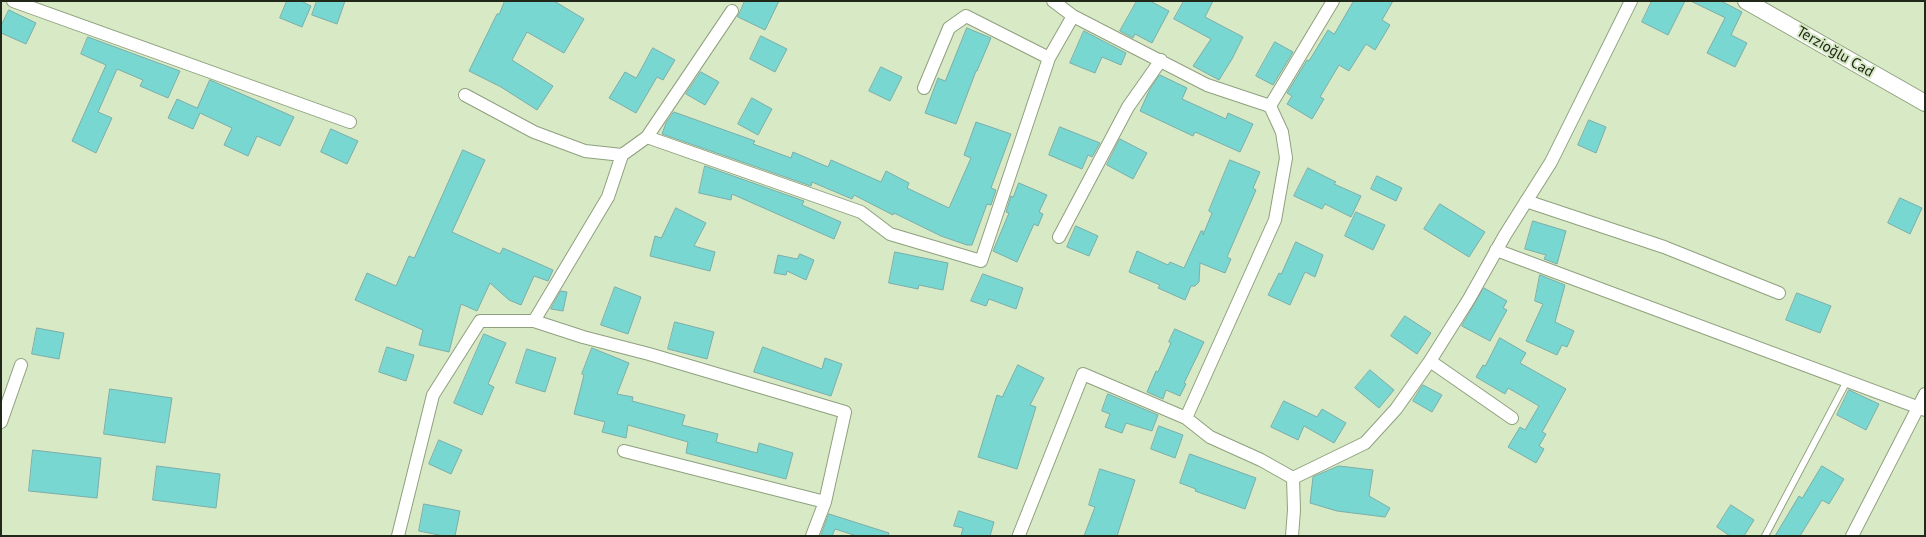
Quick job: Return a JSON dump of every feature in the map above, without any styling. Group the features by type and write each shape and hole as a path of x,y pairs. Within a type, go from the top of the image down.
{"street":[{"path":"13,1 350,122"},
{"path":"1052,1 1073,16 1208,85 1270,106 1282,132 1286,158 1275,220 1186,418"},
{"path":"1270,106 1333,1"},
{"path":"1293,478 1366,443 1396,410 1430,361 1551,162 1631,1"},
{"name":"Terzioğlu Cad","path":"1746,1 1925,103"},
{"path":"534,320 608,197 622,155 647,137 732,11"},
{"path":"924,88 949,28 966,16 1049,58"},
{"path":"647,137 861,212 890,234 981,262 1049,58 1073,16"},
{"path":"1059,237 1128,107 1161,60"},
{"path":"465,95 534,132 585,151 622,155"},
{"path":"1526,201 1664,248 1779,293"},
{"path":"1496,250 1921,409"},
{"path":"398,536 433,395 480,321 534,320 583,338 649,354 845,412 825,502 812,536"},
{"path":"1430,361 1512,418"},
{"path":"1,422 21,365"},
{"path":"1019,535 1083,374 1186,418 1210,437 1261,460 1293,478"},
{"path":"1852,536 1921,409 1925,394"},
{"path":"624,451 825,502"},
{"path":"1292,536 1294,510 1293,478"}],"lane":[{"path":"1766,536 1847,381"}],"building":[{"path":"287,1 301,1 311,6 302,27 280,18"},
{"path":"317,1 345,1 337,24 312,15"},
{"path":"505,1 554,1 584,19 564,53 527,32 512,60 553,86 537,110 501,87 469,71"},
{"path":"745,1 779,1 765,30 738,17"},
{"path":"1137,1 1150,1 1169,11 1152,43 1135,34 1133,38 1120,31"},
{"path":"1184,1 1213,1 1205,17 1243,37 1219,80 1193,66 1211,39 1174,19"},
{"path":"1354,1 1393,1 1382,20 1390,25 1375,50 1366,44 1349,71 1339,65 1320,97 1324,99 1312,119 1287,104 1292,96 1287,93 1328,30 1334,34"},
{"path":"1652,1 1685,1 1668,35 1642,22"},
{"path":"1691,1 1721,1 1742,12 1731,35 1747,43 1735,67 1707,53 1725,18"},
{"path":"9,10 36,23 26,44 1,33 1,26"},
{"path":"967,28 991,38 956,124 925,113 938,78 945,81"},
{"path":"1084,31 1126,53 1121,65 1102,57 1095,73 1070,63"},
{"path":"761,36 787,49 775,72 750,59"},
{"path":"88,37 180,71 168,98 140,86 143,80 117,69 98,112 112,118 96,153 72,141 106,65 81,54"},
{"path":"1275,42 1293,52 1273,85 1256,76"},
{"path":"653,48 675,60 663,80 657,77 636,113 609,98 625,72 636,78"},
{"path":"881,67 902,77 890,101 869,91"},
{"path":"701,72 719,82 705,105 686,94"},
{"path":"1160,75 1187,88 1182,99 1226,119 1228,113 1253,124 1240,152 1195,132 1193,136 1140,111 1150,89"},
{"path":"210,80 294,117 280,146 257,136 248,156 224,145 232,128 200,113 193,129 168,118 177,99 197,108"},
{"path":"752,98 772,109 758,135 738,124"},
{"path":"674,112 755,141 753,144 791,158 793,152 828,167 831,160 881,182 886,171 909,183 907,188 949,208 971,158 964,155 976,122 1011,134 991,188 996,190 991,205 987,204 972,245 967,245 941,236 894,213 893,215 854,195 852,199 812,182 811,186 662,134 666,123"},
{"path":"1589,120 1606,127 1596,153 1578,145"},
{"path":"1060,127 1100,143 1092,157 1088,155 1082,169 1049,155"},
{"path":"331,129 358,141 347,164 321,152"},
{"path":"1120,139 1147,153 1133,179 1107,165"},
{"path":"463,150 485,160 452,232 500,254 503,248 553,270 548,281 534,276 521,305 509,300 490,283 477,311 461,304 449,352 419,345 423,330 355,300 367,273 396,286 409,256 414,258"},
{"path":"1230,160 1260,172 1253,188 1256,190 1227,257 1231,259 1225,273 1200,263 1199,282 1195,286 1191,286 1185,300 1158,288 1160,285 1129,272 1137,251 1168,265 1170,262 1184,268 1201,231 1203,231 1203,235 1212,213 1209,211"},
{"path":"705,166 804,201 802,205 841,222 834,239 732,194 731,200 699,193"},
{"path":"1308,168 1336,182 1334,184 1361,196 1351,217 1325,204 1322,209 1294,196"},
{"path":"1377,176 1402,188 1396,201 1371,189"},
{"path":"1019,183 1047,195 1039,212 1043,214 1038,226 1034,224 1017,262 993,251 1009,213 1006,212 1011,196 1013,197"},
{"path":"1900,198 1922,208 1910,234 1888,223"},
{"path":"1440,204 1485,232 1469,257 1424,229"},
{"path":"676,208 706,223 694,246 715,252 710,271 650,256 655,236 661,238"},
{"path":"1356,212 1385,225 1373,250 1345,236"},
{"path":"1533,221 1566,231 1557,264 1544,259 1546,255 1525,249"},
{"path":"1076,226 1098,236 1089,256 1067,247"},
{"path":"1296,242 1323,255 1315,277 1305,272 1290,305 1268,295 1279,273 1281,274"},
{"path":"895,252 948,263 943,290 919,285 918,289 889,283"},
{"path":"800,254 814,260 806,280 787,271 786,275 774,273 778,255 797,259"},
{"path":"983,274 1023,288 1016,309 989,299 986,306 971,301"},
{"path":"1540,275 1565,285 1555,322 1574,331 1567,347 1562,345 1557,355 1526,341 1543,304 1535,301"},
{"path":"615,287 641,297 628,334 601,325"},
{"path":"1484,288 1507,301 1503,308 1507,310 1490,341 1462,326"},
{"path":"561,291 567,292 563,311 551,309"},
{"path":"1797,293 1831,306 1820,333 1786,320"},
{"path":"1405,316 1431,333 1417,354 1391,336"},
{"path":"675,322 714,332 707,359 668,349"},
{"path":"37,328 64,333 59,359 32,354"},
{"path":"1175,329 1204,342 1184,383 1186,384 1180,396 1166,390 1163,399 1147,392 1171,343 1169,342"},
{"path":"484,334 506,343 488,384 494,387 482,415 454,403"},
{"path":"1500,338 1526,353 1520,363 1566,389 1542,432 1546,434 1539,446 1544,449 1536,463 1508,447 1520,427 1525,430 1539,406 1508,388 1505,394 1476,377 1483,365 1485,366"},
{"path":"387,347 414,355 406,381 379,372"},
{"path":"763,347 822,369 825,358 842,364 831,396 754,372"},
{"path":"592,348 629,363 617,394 633,397 632,401 685,415 682,425 718,434 716,442 757,453 759,443 793,453 786,479 686,453 688,442 628,425 626,438 602,432 605,422 574,414 584,375 582,374"},
{"path":"527,349 556,358 545,392 516,383"},
{"path":"1018,365 1044,378 1030,405 1036,407 1017,469 978,457 997,395 1002,397"},
{"path":"1370,370 1394,390 1379,408 1355,388"},
{"path":"1423,385 1442,395 1432,412 1413,401"},
{"path":"110,389 172,398 165,443 104,434"},
{"path":"1849,390 1879,404 1866,430 1837,415"},
{"path":"1108,394 1158,415 1152,431 1126,423 1122,433 1105,427 1110,414 1102,411"},
{"path":"1284,401 1317,417 1322,409 1346,423 1334,443 1304,426 1298,440 1271,427"},
{"path":"1159,426 1183,435 1175,458 1151,449"},
{"path":"439,440 462,450 451,474 429,464"},
{"path":"33,450 101,458 97,498 29,491"},
{"path":"1190,454 1256,478 1245,509 1195,491 1196,489 1180,483"},
{"path":"157,466 220,474 216,508 153,500"},
{"path":"1339,466 1373,470 1369,496 1390,508 1385,517 1337,511 1310,503 1313,477"},
{"path":"1822,466 1844,479 1829,504 1822,500 1800,536 1775,536 1799,496 1802,498"},
{"path":"1100,469 1135,480 1117,536 1084,536 1095,507 1089,505"},
{"path":"424,504 460,511 455,536 444,536 419,531"},
{"path":"1731,505 1754,520 1744,536 1730,536 1717,527"},
{"path":"959,511 994,522 990,536 961,536 963,528 954,526"},
{"path":"829,514 889,533 888,536 857,536 835,529 832,536 821,536"}]}
